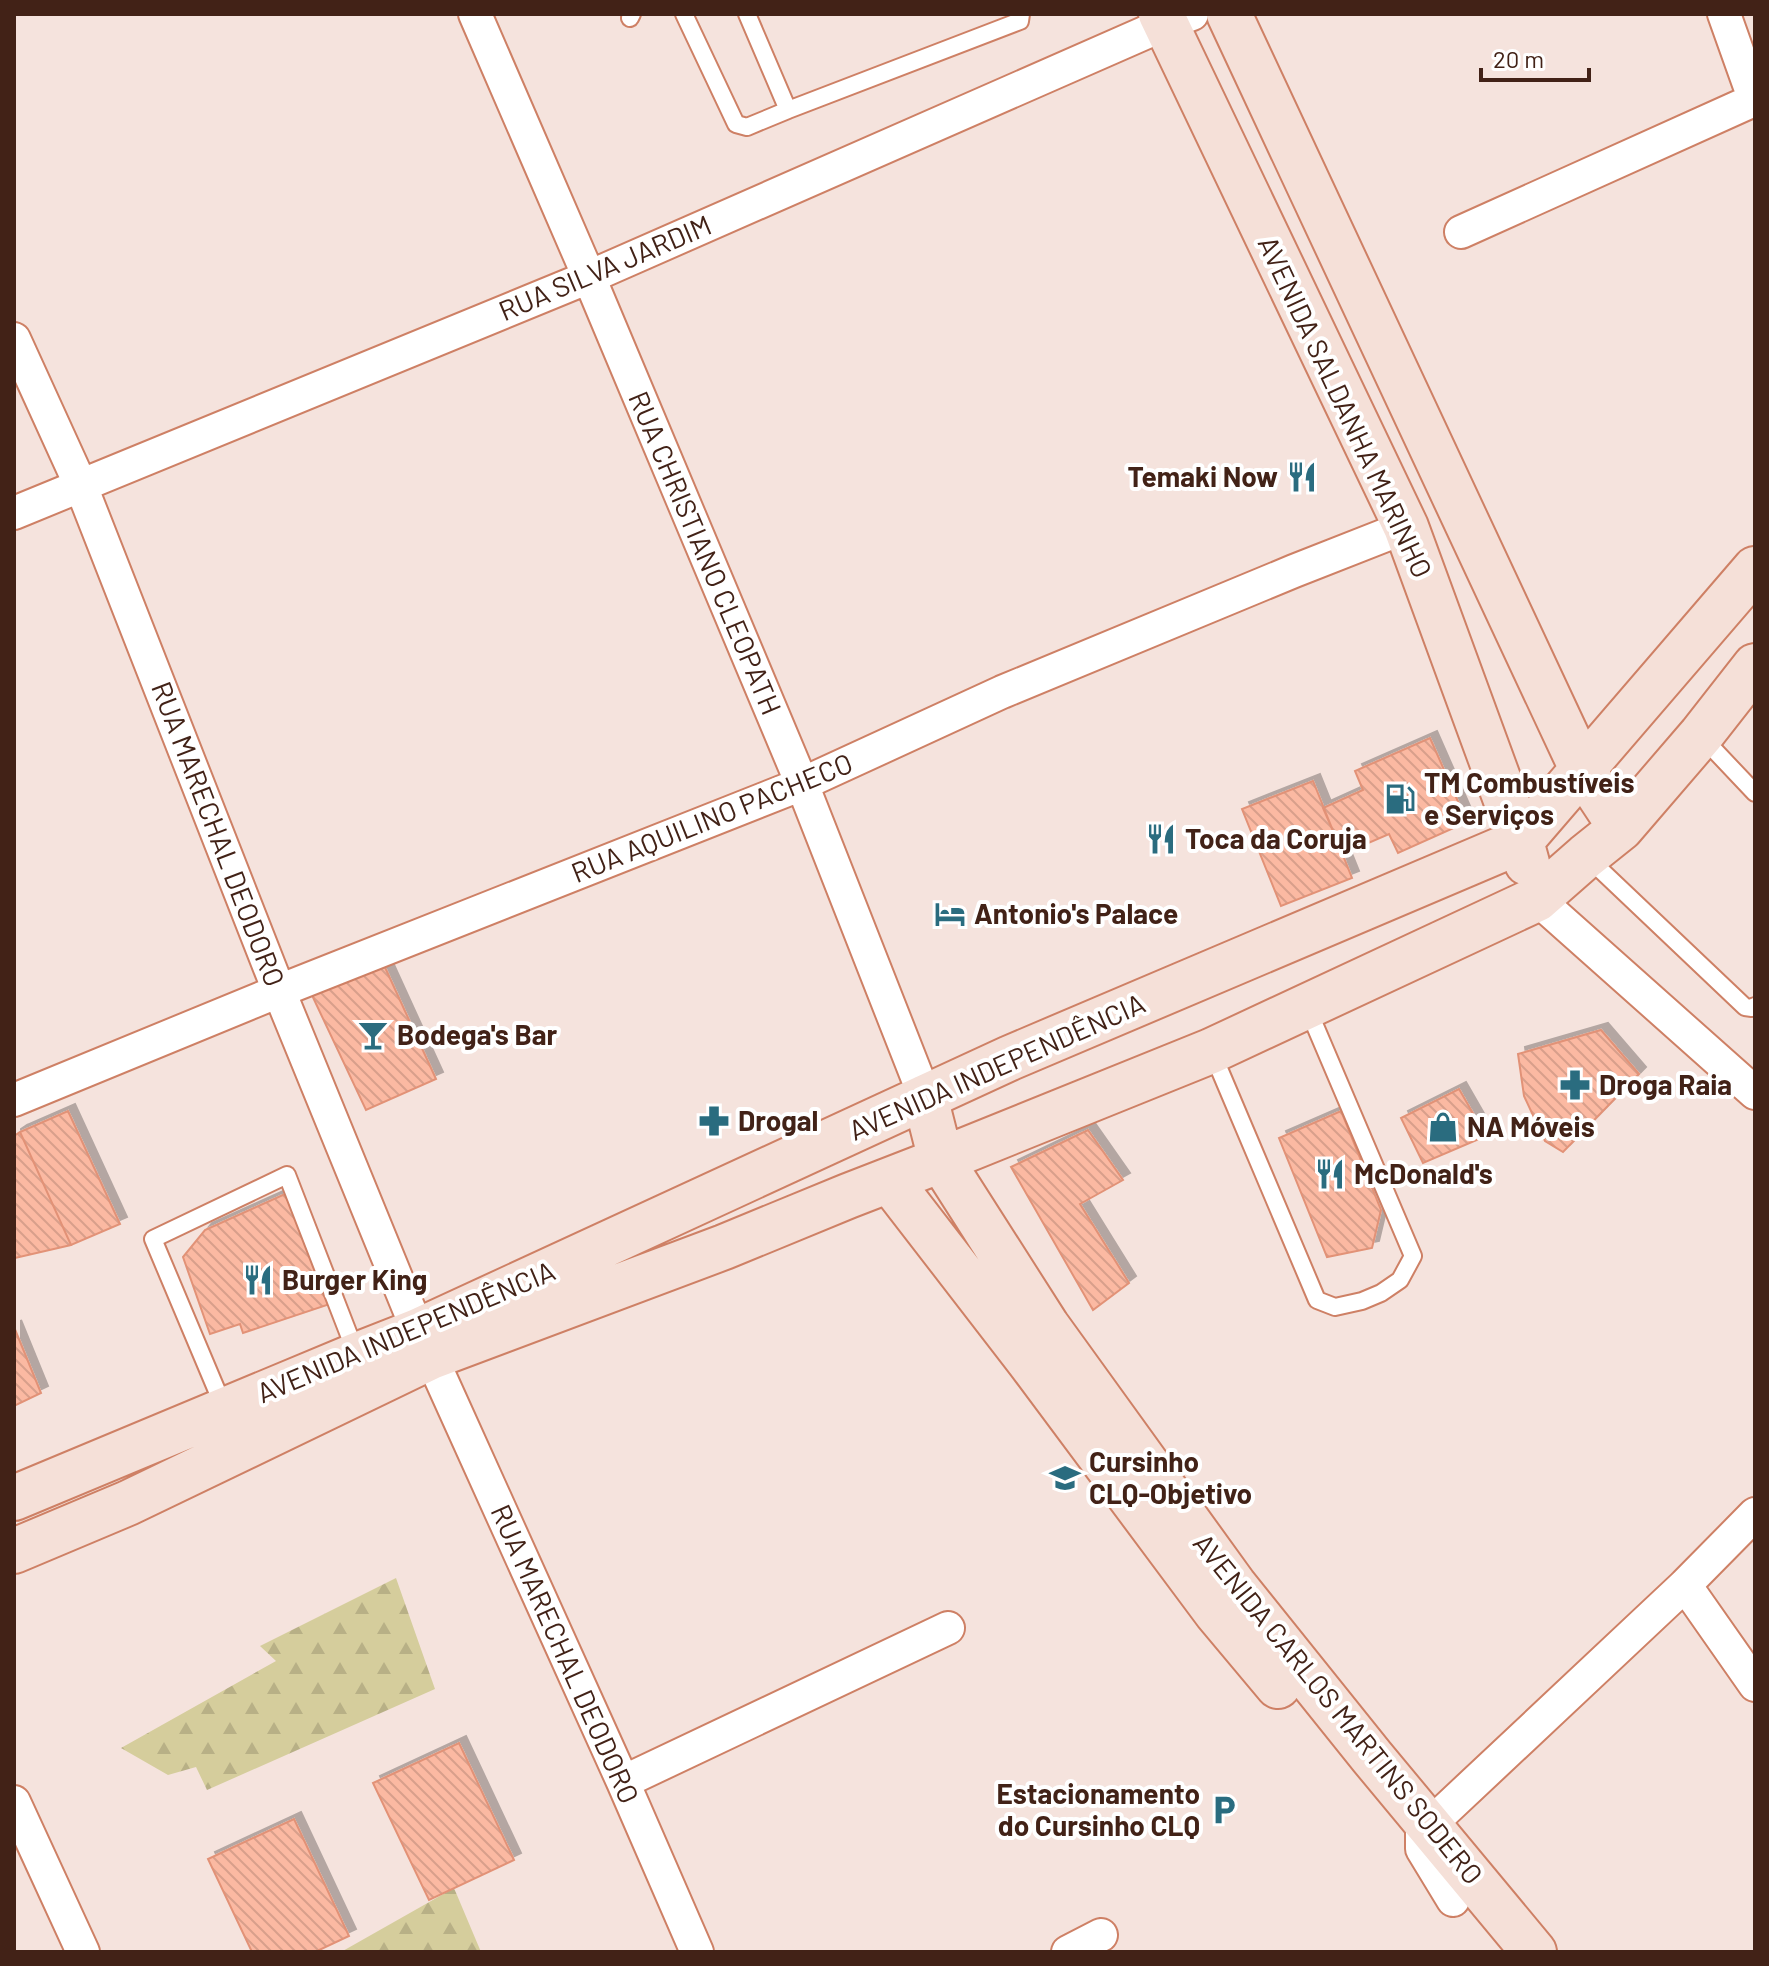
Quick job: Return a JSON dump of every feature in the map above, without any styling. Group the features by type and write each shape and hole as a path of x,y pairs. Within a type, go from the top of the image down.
{"main road":[{"path":"1229,14 1582,769 1621,828"},
{"name":"AVENIDA SALDANHA MARINHO","path":"1172,17 1406,527 1521,841 1537,899"},
{"name":"AVENIDA INDEPENDÊNCIA","path":"14,1551 128,1503 424,1344 925,1097 1521,841 1755,569"},
{"name":"AVENIDA INDEPENDÊNCIA","path":"14,1498 357,1355 424,1344 615,1288 724,1247 1211,1051 1537,899 1621,828 1755,666"},
{"path":"615,1288 622,1279 665,1255 841,1176 889,1150 925,1097"},
{"name":"AVENIDA CARLOS MARTINS SODERO","path":"925,1097 941,1160 1047,1326 1234,1585 1534,1952"},
{"name":"AVENIDA CARLOS MARTINS SODERO","path":"890,1181 1216,1612 1374,1800 1496,1952"}],"street":[{"name":"RUA CHRISTIANO CLEOPATH","path":"475,14 802,784 925,1097"},
{"path":"1461,232 1755,101 1724,14"},
{"name":"RUA SILVA JARDIM","path":"14,513 589,277 1172,17"},
{"name":"RUA MARECHAL DEODORO","path":"14,339 81,486 279,991 424,1344 697,1952"},
{"name":"RUA AQUILINO PACHECO","path":"14,1100 279,991 802,784 1002,692 1406,527"},
{"path":"1537,899 1755,1093"},
{"path":"1453,1900 1422,1849 1422,1832 1685,1585 1755,1514"},
{"path":"1685,1585 1755,1685"},
{"path":"623,1782 948,1628"},
{"path":"14,1802 83,1952"},
{"path":"1068,1952 1101,1935"}],"lane":[{"path":"684,14 736,124 747,127 1020,21 1021,14"},
{"path":"747,14 788,110"},
{"path":"1701,735 1755,793"},
{"path":"1586,856 1745,1007 1755,1006"},
{"path":"1211,1051 1317,1300 1335,1307 1381,1293 1400,1280 1413,1256 1307,1007"},
{"path":"225,1410 153,1239 287,1175 357,1355"}],"green space":[{"path":"396,1578 435,1689 207,1790 196,1767 168,1775 121,1748 276,1661 260,1646"},
{"path":"454,1888 481,1952 341,1952"}],"building":[{"name":"TM Combustíveis e Serviços","path":"1430,738 1467,822 1398,853 1389,834 1343,854 1323,808 1363,790 1355,771"},
{"path":"1313,781 1352,878 1281,906 1242,809"},
{"name":"Bodega's Bar","path":"383,963 436,1079 366,1110 310,991"},
{"name":"Droga Raia","path":"1601,1030 1639,1074 1563,1152 1545,1141 1524,1096 1518,1054"},
{"name":"NA Móveis","path":"1459,1089 1486,1136 1423,1163 1401,1118"},
{"path":"68,1111 120,1224 71,1245 20,1132"},
{"name":"McDonald's","path":"1341,1111 1381,1210 1372,1248 1327,1257 1279,1138"},
{"path":"1088,1130 1123,1180 1080,1204 1129,1283 1093,1310 1011,1167"},
{"path":"20,1132 71,1245 15,1258 14,1136"},
{"name":"Burger King","path":"285,1194 336,1302 243,1333 240,1324 210,1334 183,1257 205,1230"},
{"path":"14,1327 41,1393 14,1406"},
{"path":"459,1743 514,1860 429,1900 373,1783"},
{"path":"294,1819 349,1936 315,1952 252,1952 208,1859"}],"place":[{"name":"Temaki Now","path":"1302,477"},
{"name":"TM Combustíveis e Serviços","path":"1400,799"},
{"name":"Toca da Coruja","path":"1161,839"},
{"name":"Antonio's Palace","path":"950,914"},
{"name":"Bodega's Bar","path":"373,1035"},
{"name":"Droga Raia","path":"1575,1085"},
{"name":"Drogal","path":"714,1121"},
{"name":"NA Móveis","path":"1443,1127"},
{"name":"McDonald's","path":"1330,1174"},
{"name":"Burger King","path":"258,1280"},
{"name":"Cursinho CLQ-Objetivo","path":"1065,1478"},
{"name":"Estacionamento do Cursinho CLQ","path":"1224,1810"}]}
